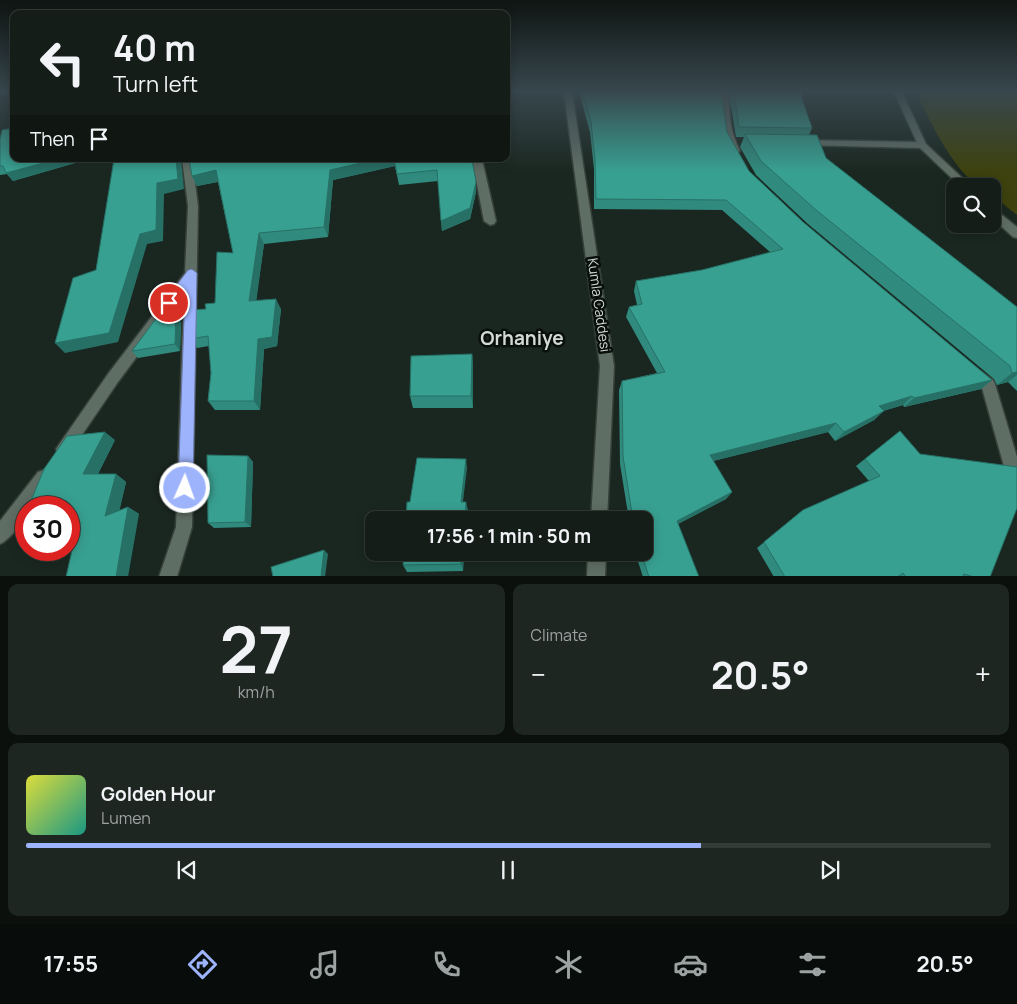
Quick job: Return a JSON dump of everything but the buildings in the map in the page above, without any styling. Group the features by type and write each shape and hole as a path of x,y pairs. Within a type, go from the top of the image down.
{"street":[{"name":"Kumla Caddesi","path":"572,119 607,366 599,511"},
{"path":"729,119 742,164"},
{"path":"910,119 922,145 957,178"},
{"path":"797,143 922,145"},
{"path":"168,576 184,527 193,206 187,162"},
{"path":"478,162 490,221"},
{"path":"1001,220 1017,234"},
{"path":"0,536 23,508 113,378 192,273"},
{"path":"965,365 988,384 1017,484"},
{"path":"596,576 597,561"}],"green space":[{"path":"929,119 1017,119 1017,215 1001,202 1001,178 969,178 953,159"}],"district":[{"name":"Orhaniye","path":"522,338"}],"route":[{"path":"169,303 192,273 185,488"}]}
